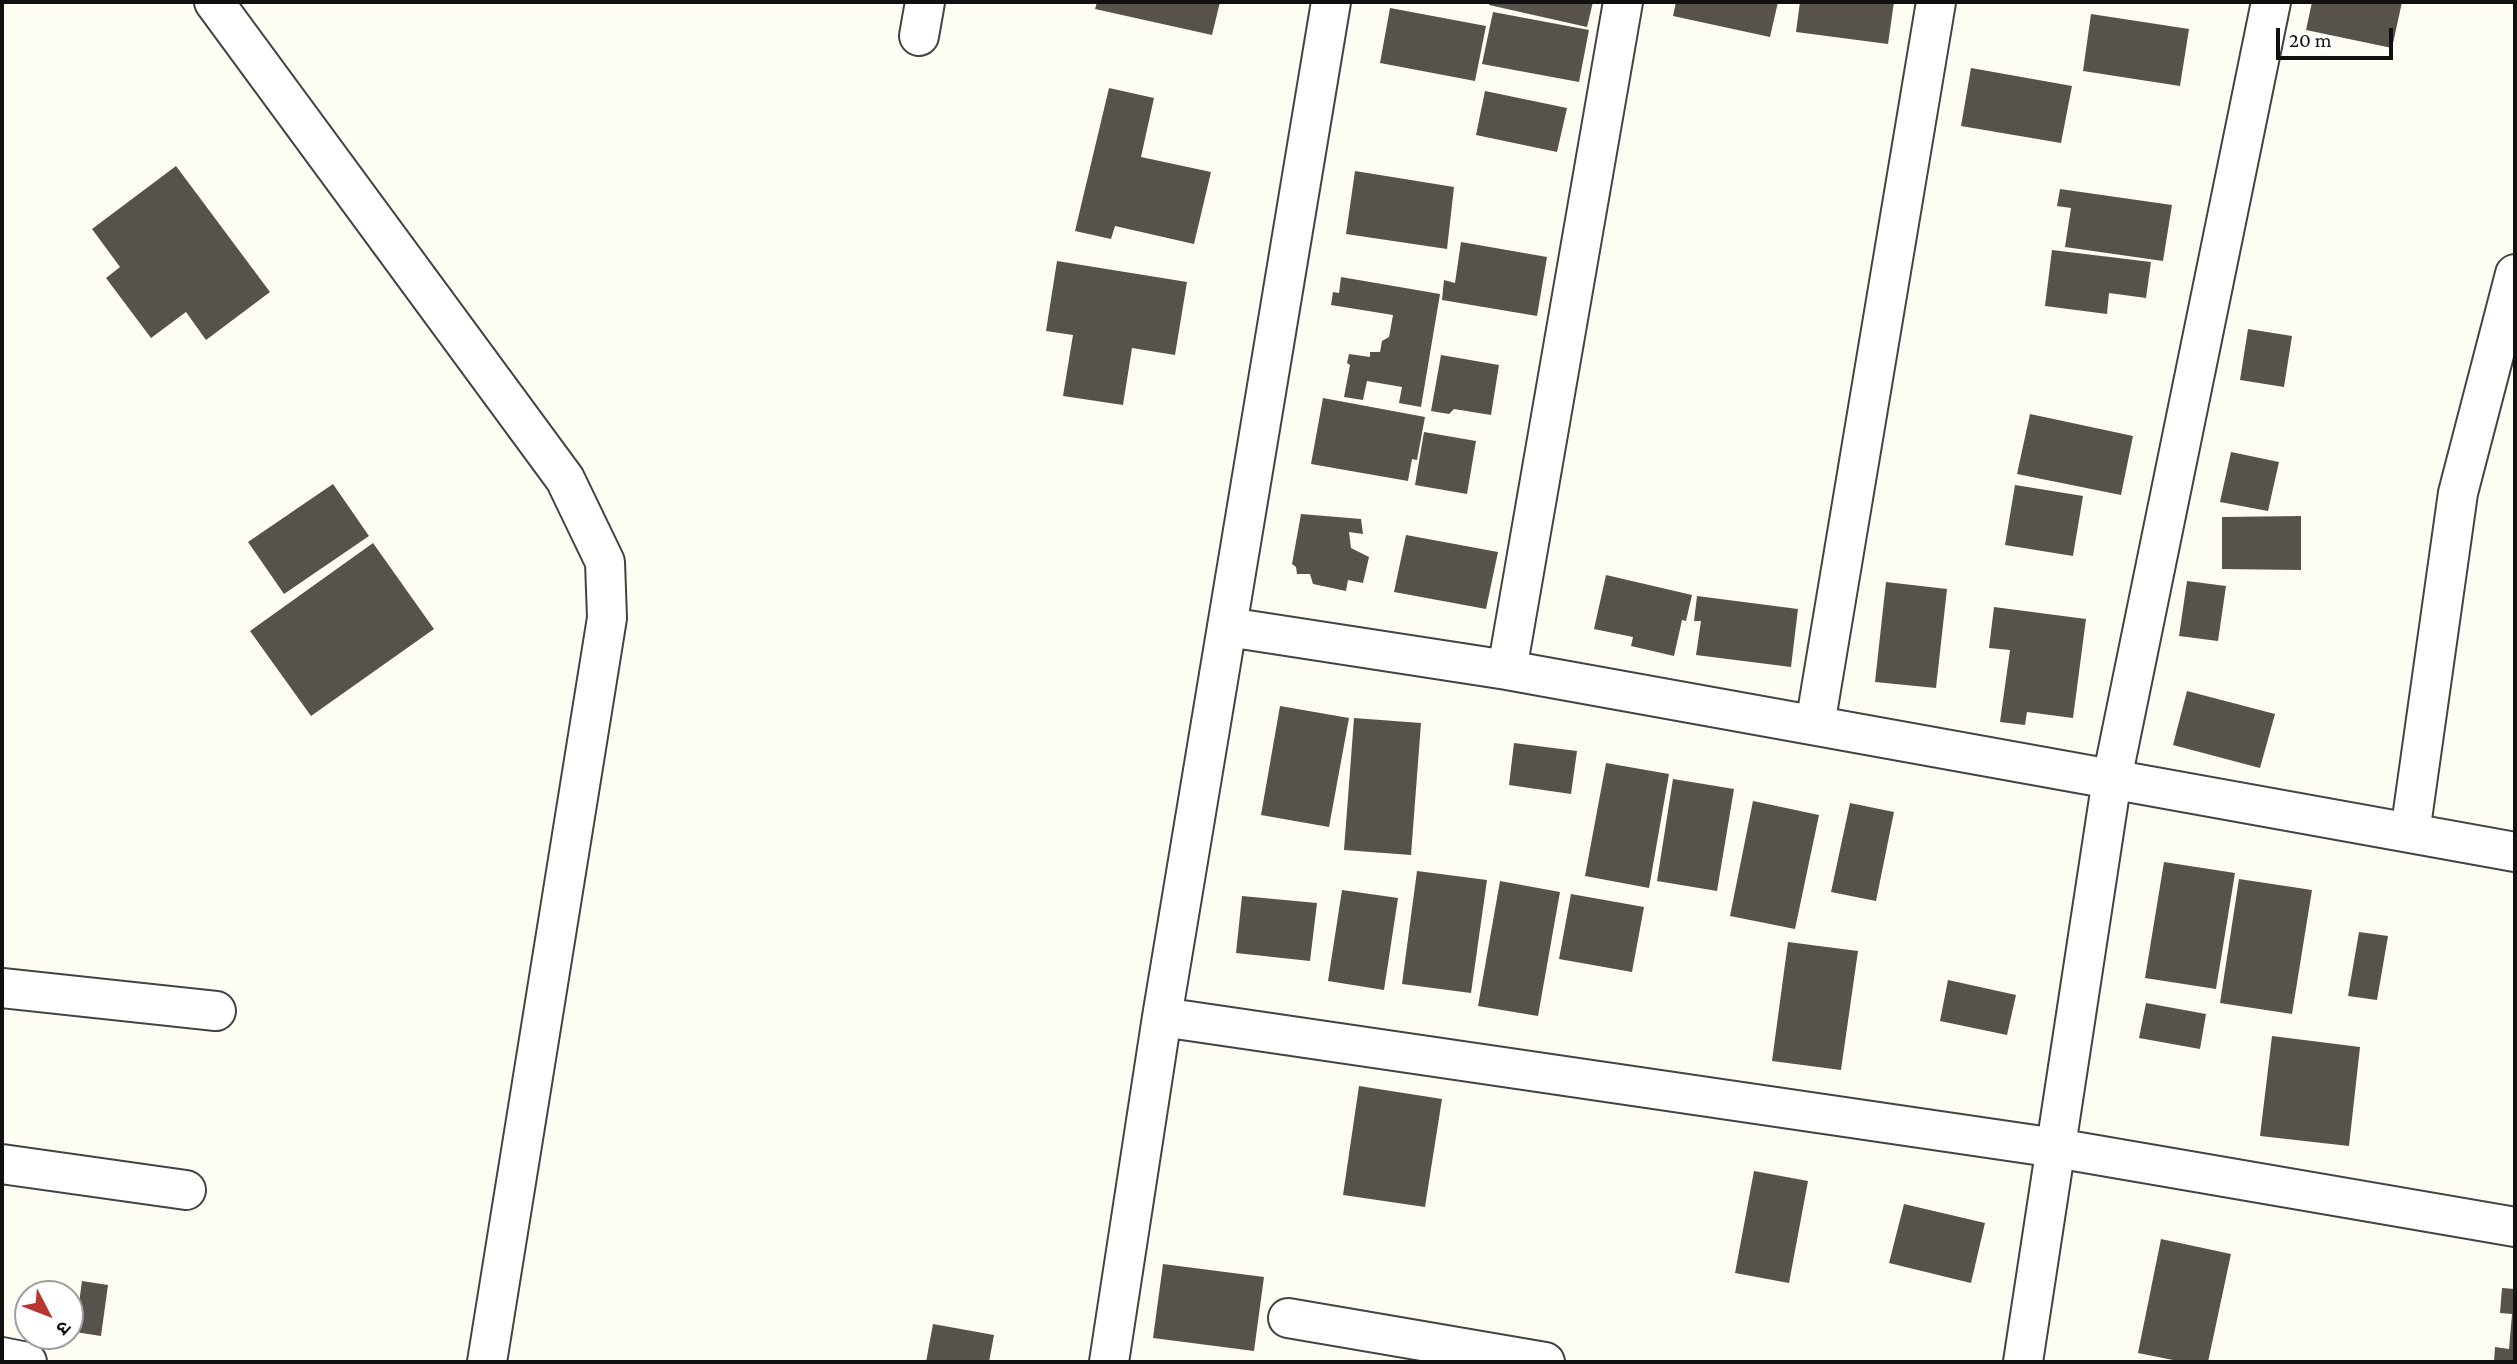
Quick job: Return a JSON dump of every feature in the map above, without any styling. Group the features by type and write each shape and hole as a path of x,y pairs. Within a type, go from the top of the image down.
{"street":[{"path":"214,2 565,479 605,562 607,618 486,1362"},
{"path":"1109,1362 1162,1017 1331,2"},
{"path":"1507,670 1623,2"},
{"path":"1815,725 1936,2"},
{"path":"2022,1362 2112,779 2270,2"},
{"path":"2410,833 2458,493 2515,274"},
{"path":"1227,627 1507,670 2515,852"},
{"path":"2,988 216,1011"},
{"path":"1162,1017 2056,1148 2515,1227"},
{"path":"2,1164 186,1190"},
{"path":"1288,1318 1545,1362"},
{"path":"2,1357 27,1362"}],"building":[{"path":"1097,2 1220,2 1212,35 1095,9"},
{"path":"1490,2 1593,2 1587,27 1489,5"},
{"path":"1676,2 1778,2 1770,37 1673,16"},
{"path":"1800,2 1894,2 1888,44 1796,32"},
{"path":"2312,2 2402,2 2392,48 2306,30"},
{"path":"1390,8 1486,26 1475,81 1380,63"},
{"path":"1493,12 1589,30 1579,82 1482,64"},
{"path":"2091,14 2189,29 2180,86 2083,71"},
{"path":"1971,68 2072,86 2061,143 1961,126"},
{"path":"1109,88 1154,98 1141,157 1211,172 1194,244 1115,226 1111,239 1075,231"},
{"path":"1485,91 1567,108 1557,152 1476,135"},
{"path":"176,166 270,292 206,340 186,312 151,338 106,278 120,267 92,229"},
{"path":"1355,171 1454,187 1447,249 1346,234"},
{"path":"2060,189 2172,205 2163,261 2065,247 2071,208 2057,206"},
{"path":"1461,242 1547,257 1537,316 1442,300 1444,280 1455,283"},
{"path":"2052,250 2151,262 2146,298 2109,293 2107,314 2045,306"},
{"path":"1057,261 1187,282 1175,355 1132,348 1123,405 1063,396 1073,335 1046,331"},
{"path":"1341,277 1440,294 1421,407 1399,403 1402,387 1367,381 1363,400 1344,397 1350,365 1347,363 1349,354 1370,357 1370,352 1380,352 1382,341 1389,337 1393,315 1331,305 1333,292 1339,293"},
{"path":"2248,329 2292,336 2284,387 2240,380"},
{"path":"1441,355 1499,365 1491,415 1454,409 1449,414 1431,411"},
{"path":"1323,398 1425,417 1417,460 1412,459 1408,481 1311,464"},
{"path":"2030,414 2133,436 2121,495 2017,474"},
{"path":"1424,432 1476,441 1467,494 1415,485"},
{"path":"2231,452 2279,462 2268,511 2220,502"},
{"path":"333,484 369,536 284,594 248,542"},
{"path":"2015,485 2083,496 2073,556 2005,545"},
{"path":"1301,514 1361,519 1363,534 1349,532 1351,548 1369,557 1363,583 1348,580 1346,591 1313,584 1310,574 1297,574 1296,567 1292,564"},
{"path":"2301,516 2301,570 2222,569 2222,517"},
{"path":"1406,535 1498,552 1486,609 1394,592"},
{"path":"373,543 434,629 311,716 250,631"},
{"path":"1606,575 1692,595 1686,621 1682,620 1674,656 1631,646 1633,637 1594,629"},
{"path":"2187,581 2226,586 2218,641 2179,636"},
{"path":"1886,582 1947,589 1936,688 1875,682"},
{"path":"1697,596 1798,609 1791,667 1696,655 1701,621 1694,621"},
{"path":"1994,607 2086,619 2073,718 2027,712 2025,725 2000,722 2010,650 1989,648"},
{"path":"2187,691 2275,714 2260,768 2173,745"},
{"path":"1280,706 1349,718 1329,827 1261,815"},
{"path":"1354,718 1421,723 1411,855 1344,850"},
{"path":"1514,743 1577,751 1571,794 1509,785"},
{"path":"1606,763 1669,774 1649,888 1585,876"},
{"path":"1673,779 1734,789 1717,891 1657,881"},
{"path":"1753,801 1819,815 1795,929 1730,916"},
{"path":"1850,803 1894,812 1876,901 1831,892"},
{"path":"2164,862 2235,873 2216,989 2145,978"},
{"path":"1417,871 1487,880 1471,993 1402,984"},
{"path":"2239,879 2312,890 2292,1014 2220,1003"},
{"path":"1500,881 1560,892 1538,1016 1478,1006"},
{"path":"1342,890 1398,898 1384,990 1328,981"},
{"path":"1571,894 1644,907 1632,972 1559,959"},
{"path":"1242,896 1317,903 1310,961 1236,953"},
{"path":"2359,932 2388,936 2377,1000 2348,996"},
{"path":"1788,942 1858,951 1841,1070 1772,1061"},
{"path":"1948,980 2016,995 2007,1035 1940,1021"},
{"path":"2146,1003 2206,1014 2200,1049 2139,1038"},
{"path":"2272,1036 2360,1047 2349,1146 2260,1136"},
{"path":"1359,1086 1442,1099 1425,1207 1343,1195"},
{"path":"1754,1171 1808,1181 1789,1283 1735,1273"},
{"path":"1904,1204 1985,1223 1971,1283 1889,1263"},
{"path":"2161,1239 2231,1254 2208,1362 2183,1362 2138,1353"},
{"path":"1163,1264 1264,1277 1254,1351 1153,1338"},
{"path":"84,1281 108,1285 101,1336 84,1333"},
{"path":"2502,1288 2515,1289 2515,1362 2494,1362 2495,1347 2509,1349 2512,1314 2500,1313"},
{"path":"933,1324 994,1335 989,1362 926,1362"}]}
